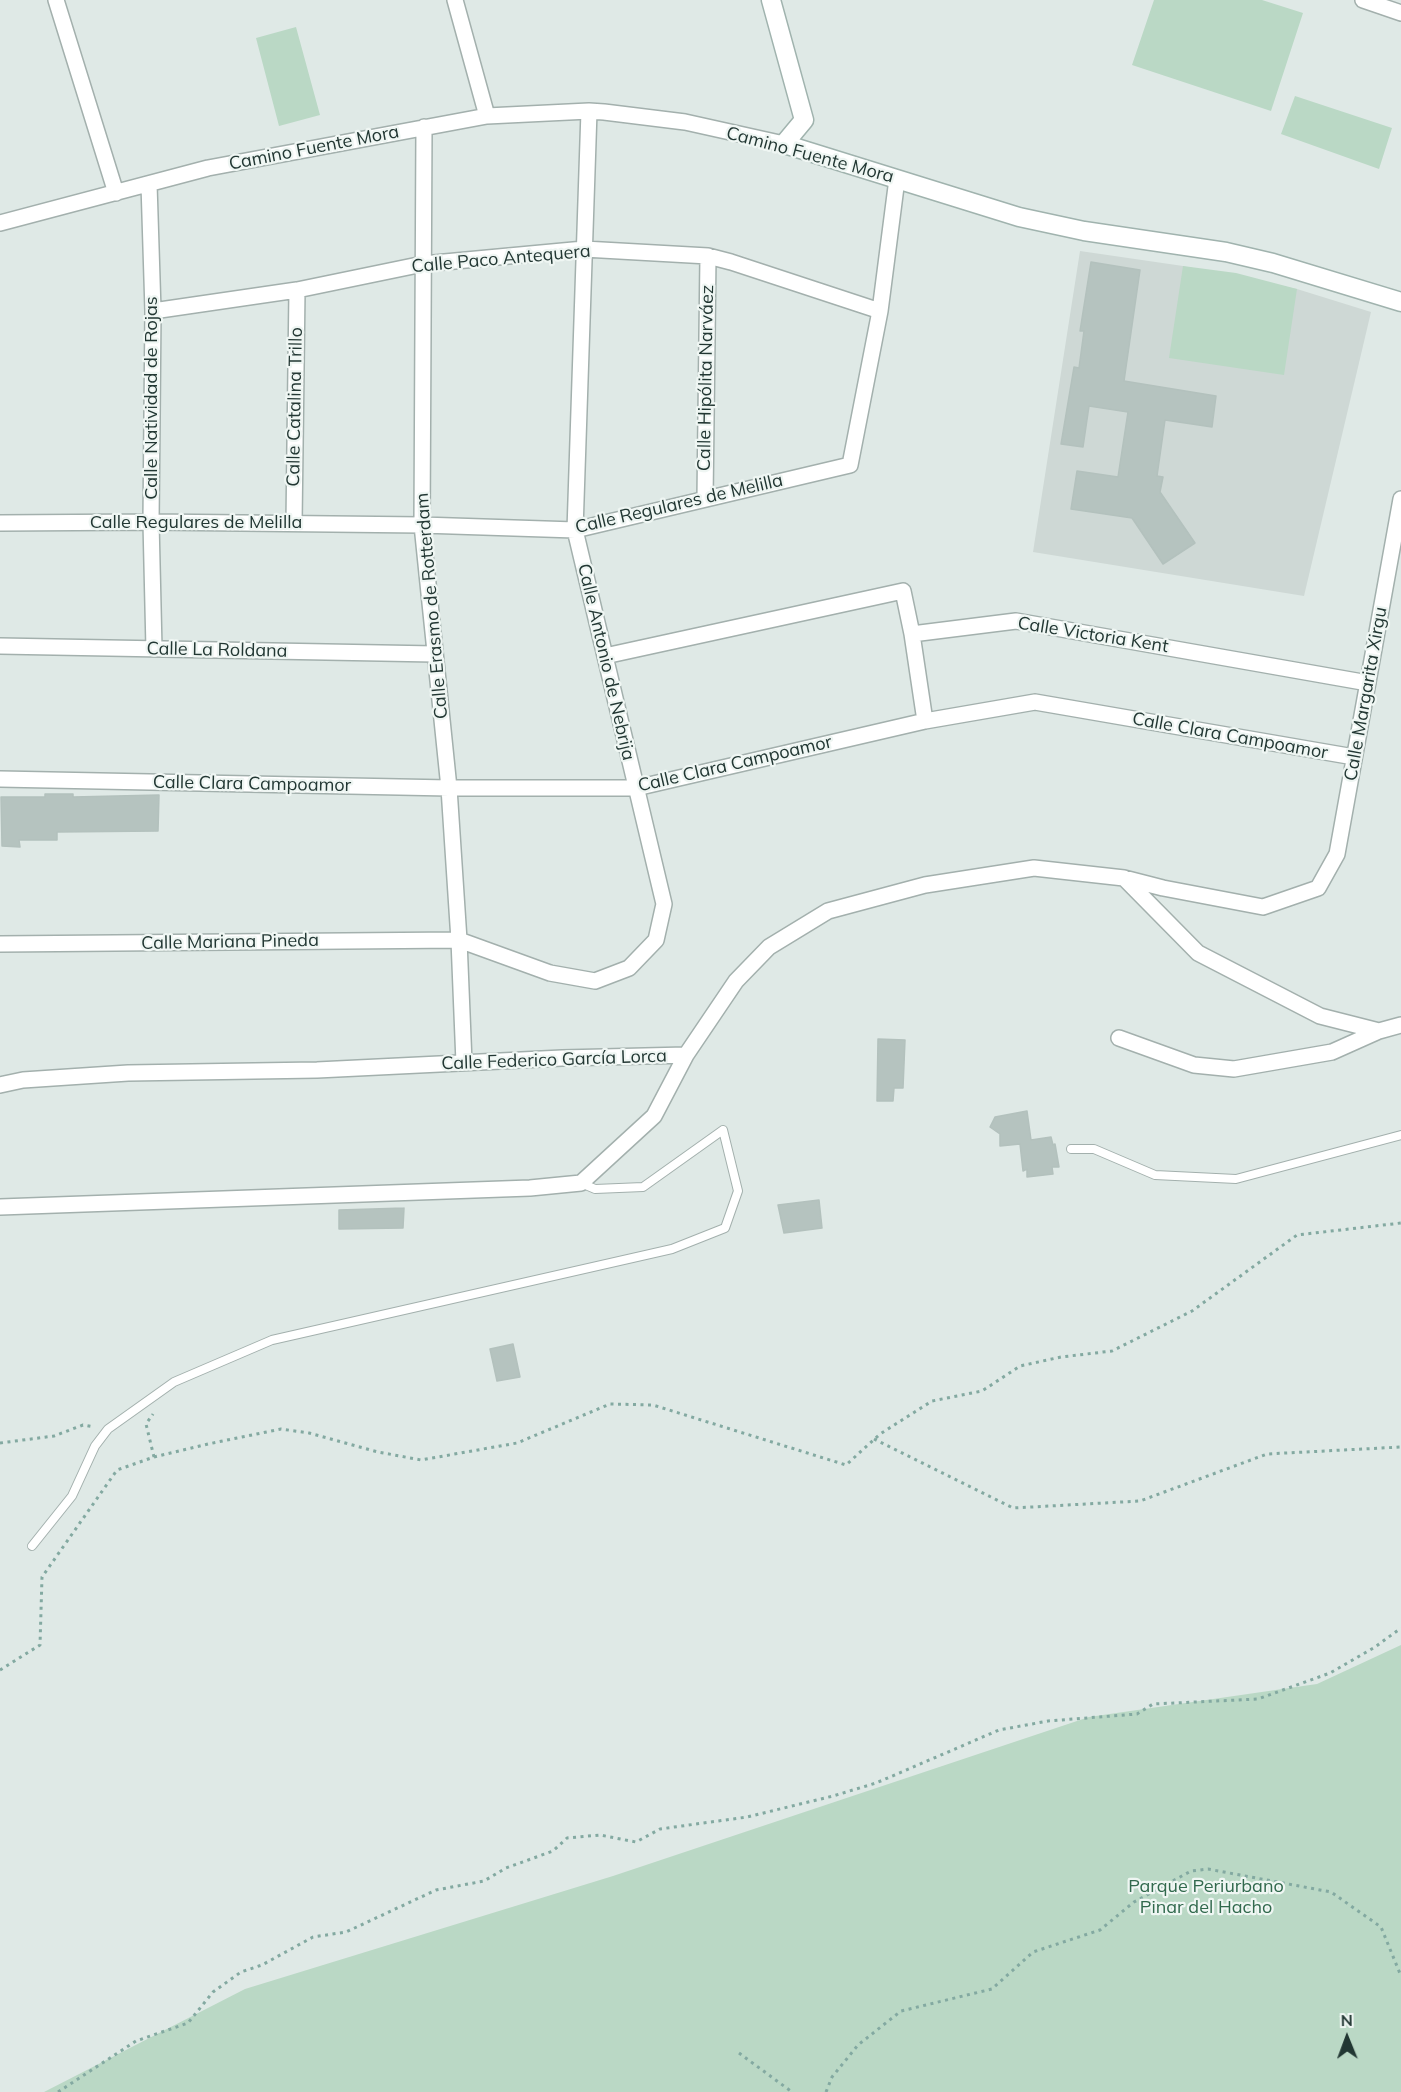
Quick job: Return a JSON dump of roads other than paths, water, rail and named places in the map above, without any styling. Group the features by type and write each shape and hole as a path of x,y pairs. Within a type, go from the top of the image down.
{"street":[{"path":"56,0 116,193"},
{"path":"455,0 487,116"},
{"path":"771,0 804,120 783,144"},
{"path":"1363,0 1401,13"},
{"name":"Camino Fuente Mora","path":"0,223 208,168 487,116 589,111 685,122 783,144 1018,218 1084,231 1226,252 1273,263 1401,302"},
{"name":"Calle Antonio de Nebrija","path":"459,940 550,973 595,981 629,968 656,940 664,904 575,530 589,111"},
{"name":"Calle Erasmo de Rotterdam","path":"424,127 422,525 449,788 459,940"},
{"name":"Calle Regulares de Melilla","path":"0,524 294,523 575,530 850,465 880,311 897,179"},
{"name":"Calle Natividad de Rojas","path":"149,184 153,311 151,522 154,649"},
{"name":"Calle Paco Antequera","path":"153,311 297,290 423,264 584,249 708,256 880,311"},
{"name":"Calle Hipólita Narváez","path":"705,499 708,256"},
{"name":"Calle Catalina Trillo","path":"294,523 297,290"},
{"name":"Calle Margarita Xirgu","path":"1337,854 1401,499"},
{"path":"605,656 903,591 926,721"},
{"name":"Calle Victoria Kent","path":"912,634 1016,621 1368,683"},
{"name":"Calle La Roldana","path":"0,646 435,654"},
{"name":"Calle Clara Campoamor","path":"0,779 449,788 636,788 926,721 1035,702 1354,757"},
{"name":"Calle Federico García Lorca","path":"0,1085 23,1080 128,1073 317,1070 686,1055 736,981 769,947 828,911 925,885 1034,868 1124,878 1163,888 1263,907 1318,888 1337,854"},
{"path":"1124,878 1198,953 1320,1016 1379,1031"},
{"path":"459,940 464,1063"},
{"name":"Calle Mariana Pineda","path":"0,944 459,940"},
{"path":"1119,1038 1194,1065 1234,1069 1332,1052 1401,1024"},
{"path":"0,1207 530,1188 581,1183 654,1116 686,1055"}],"lane":[{"path":"32,1546 72,1496 95,1446 108,1429 174,1382 272,1340 672,1249 725,1228 738,1191 723,1130 643,1187 594,1189 581,1183"},
{"path":"1071,1149 1094,1149 1155,1175 1236,1179 1401,1135"}],"park label":[{"name":"Parque Periurbano Pinar del Hacho","path":"1206,1897"}]}
